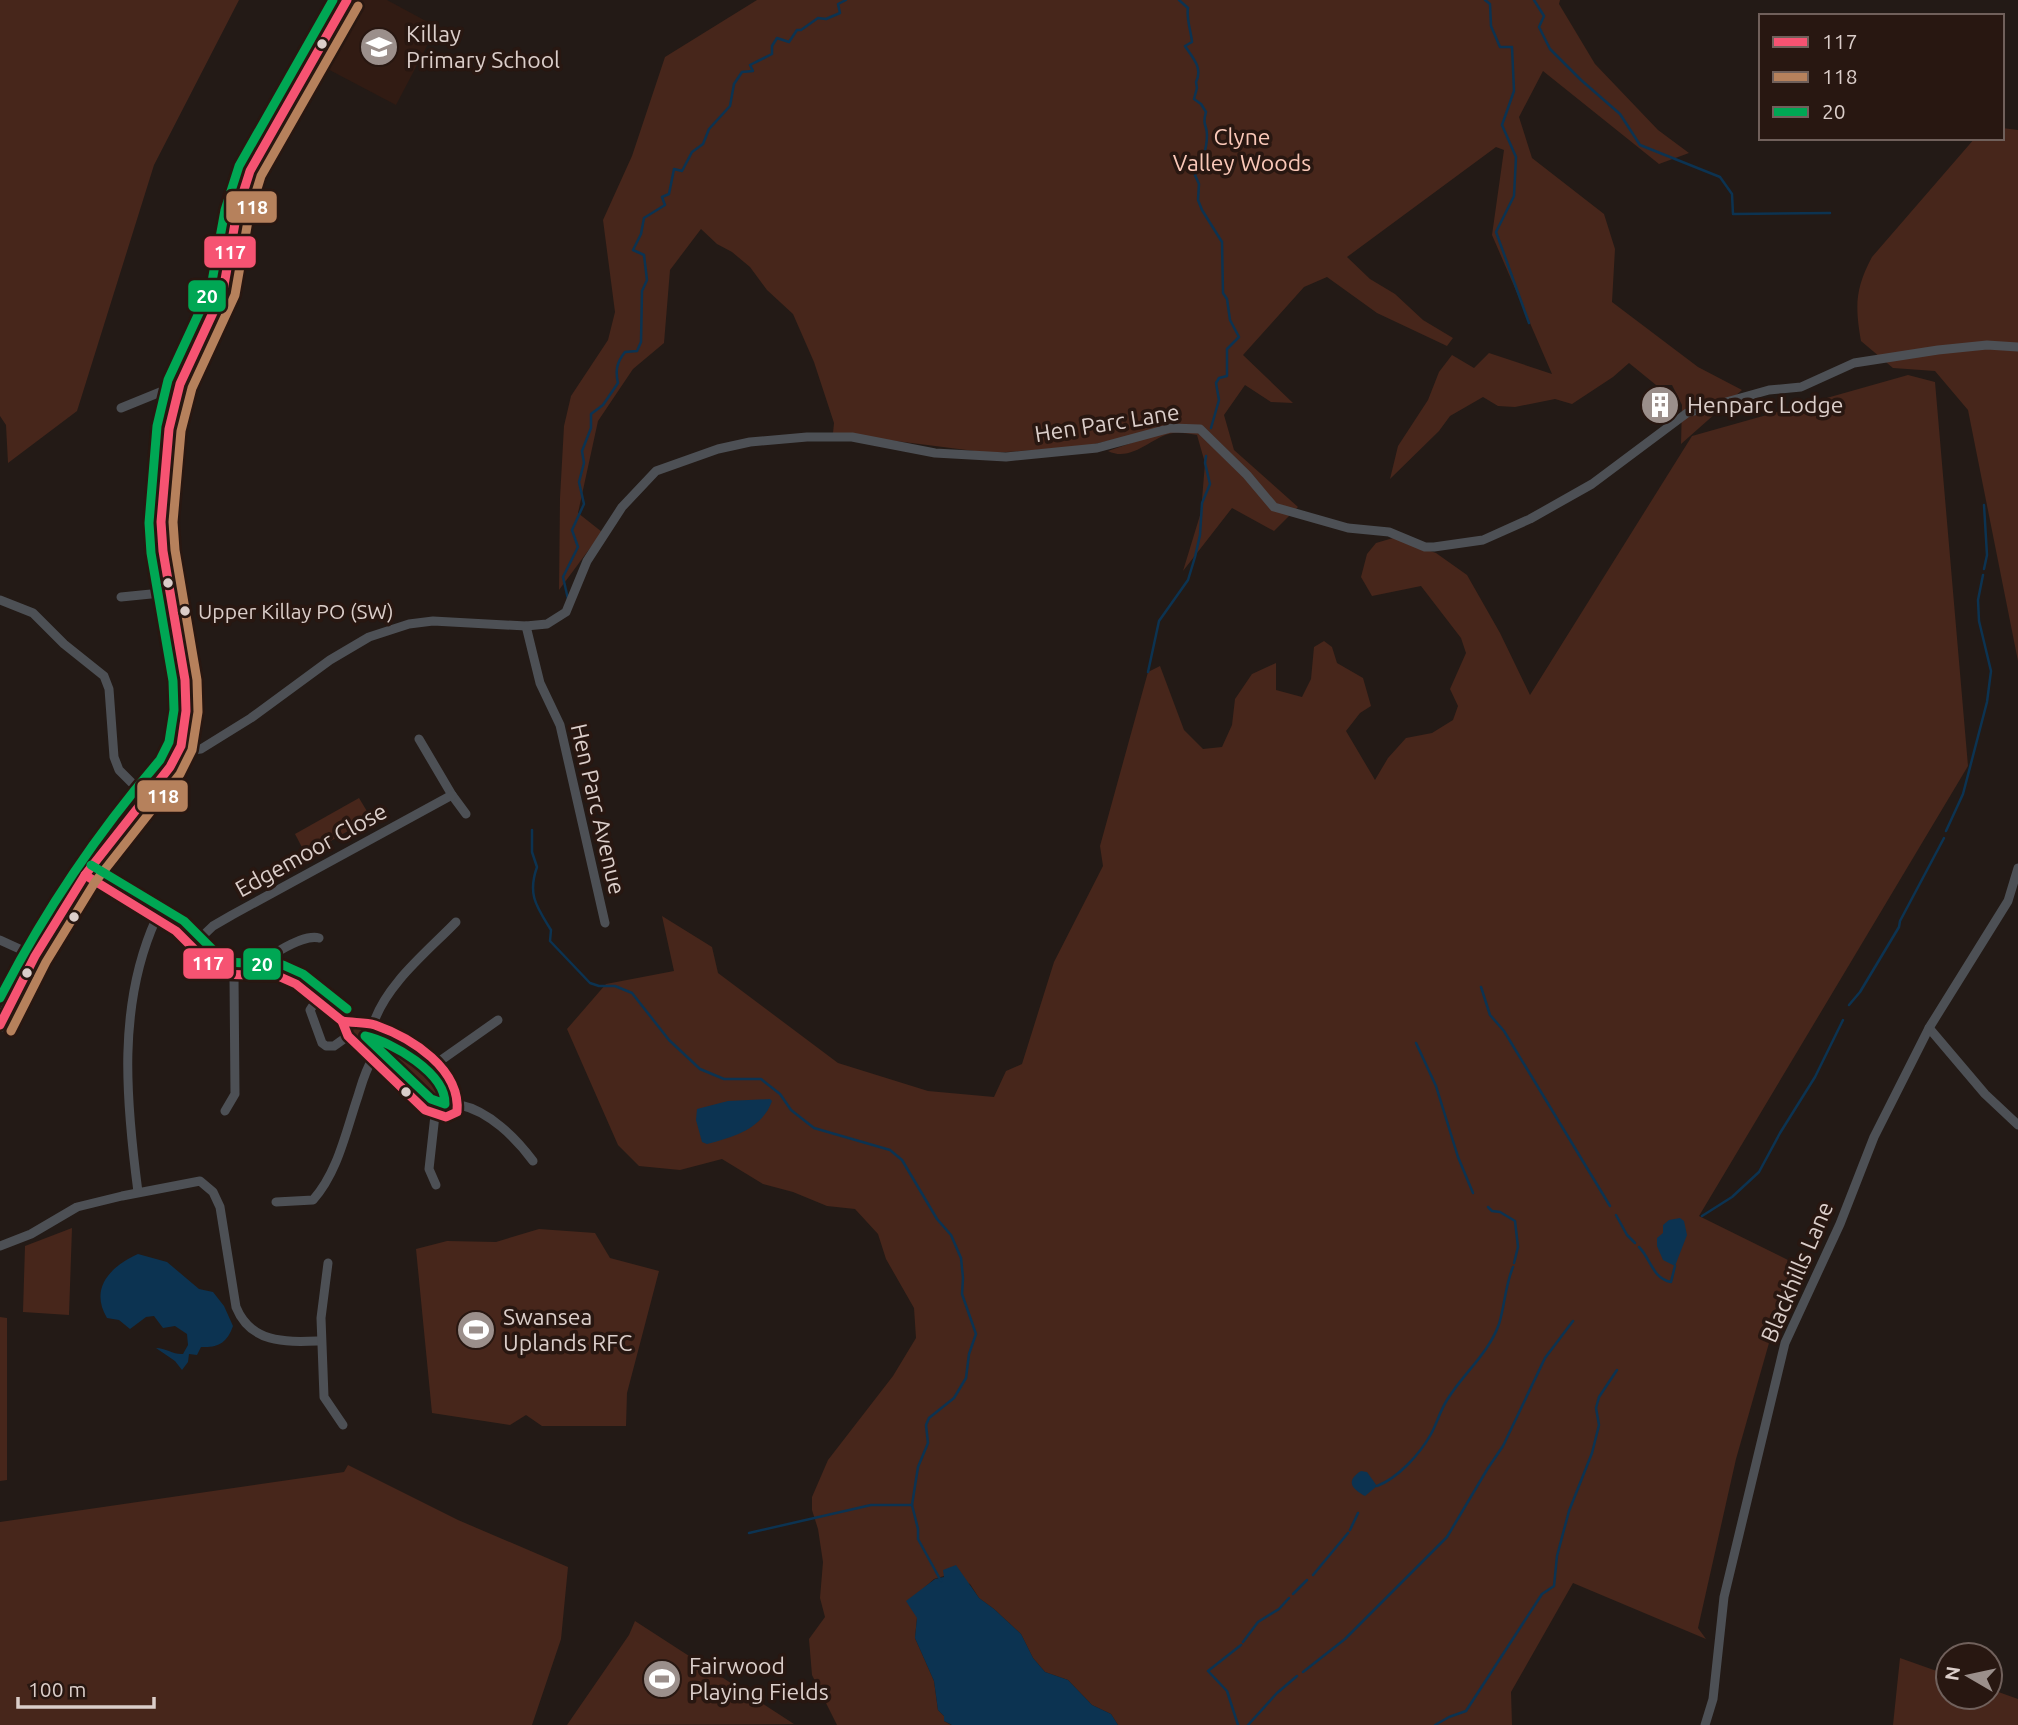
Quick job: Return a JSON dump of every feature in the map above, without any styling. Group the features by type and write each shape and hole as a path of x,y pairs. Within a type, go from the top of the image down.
{"main road":[{"path":"0,1025 35,956 85,875 170,767 181,746 186,711 185,680 163,551 162,497 169,429 180,384 223,291 237,212 250,171 347,0"}],"street":[{"name":"Hen Parc Lane","path":"526,626 547,624 566,612 587,561 622,507 656,471 718,449 750,442 807,437 852,437 935,453 1006,457 1097,448 1171,428 1200,429 1247,475 1274,507 1348,528 1389,532 1425,547 1434,547 1483,540 1530,519 1592,484 1687,413 1769,390 1801,387 1854,363 1987,345 2018,347"},
{"path":"121,408 180,384"},
{"path":"121,597 171,592"},
{"path":"0,600 33,613 64,644 104,676 109,689 114,757 120,770 145,796"},
{"path":"181,746 192,750 201,749 251,718 330,660 369,637 409,624 433,621 526,626"},
{"name":"Hen Parc Avenue","path":"526,626 540,683 560,725 606,923"},
{"path":"419,739 452,795 467,814"},
{"name":"Edgemoor Close","path":"192,946 213,926 452,795"},
{"name":"Blackhills Lane","path":"1705,1725 1713,1699 1724,1597 1785,1343 1840,1224 1874,1137 1929,1028 2008,901 2018,868"},
{"path":"85,875 156,919 192,946 213,970 234,976 278,976 296,984 342,1021 348,1035 425,1110 446,1117 457,1112 460,1105 454,1081 422,1050 373,1024 342,1021"},
{"path":"138,1192 129,1118 127,1057 140,967 156,919"},
{"path":"373,1024 390,991 456,922"},
{"path":"248,976 253,968 285,948 312,936 319,938"},
{"path":"0,940 35,956"},
{"path":"226,1111 235,1094 234,976"},
{"path":"316,1001 310,1010 322,1043 334,1046 348,1035"},
{"path":"437,1063 498,1020"},
{"path":"1929,1028 1985,1094 2018,1125"},
{"path":"276,1202 313,1200 325,1187 372,1060"},
{"path":"460,1105 477,1111 502,1128 521,1144 533,1161"},
{"path":"436,1115 429,1170 436,1185"},
{"path":"0,1246 32,1234 77,1207 200,1181 213,1192 220,1207 236,1307 242,1320 253,1331 271,1339 320,1341"},
{"path":"328,1263 320,1318 324,1397 343,1424"}],"shaded area":[{"name":"Killay Primary School","path":"356,0 387,0 437,27 396,105 322,66"}],"green space":[{"path":"0,0 239,0 154,165 77,411 8,463 6,425 0,416"},
{"name":"Clyne Valley Woods","path":"757,0 1560,0 1559,4 1595,64 1658,130 1689,153 1659,164 1543,71 1519,117 1532,158 1604,214 1615,249 1612,302 1698,367 1742,390 1681,444 1682,405 1672,385 1656,385 1629,363 1572,404 1555,399 1515,407 1498,406 1483,397 1450,416 1439,431 1390,479 1398,446 1428,400 1439,372 1452,355 1474,368 1489,353 1552,374 1492,235 1504,150 1496,147 1347,257 1370,279 1395,294 1423,320 1453,338 1447,346 1377,313 1327,277 1304,287 1243,355 1293,403 1271,402 1245,385 1224,415 1234,450 1298,507 1274,531 1232,508 1183,571 1201,512 1205,463 1197,435 1173,433 1134,451 1117,454 1108,451 1140,440 1143,433 1081,447 990,453 833,433 834,423 814,362 793,314 767,290 750,267 701,229 670,270 664,343 633,369 598,421 578,513 602,532 559,590 564,426 571,396 608,340 615,312 603,220 632,156 665,57"},
{"path":"2004,128 2018,130 2018,661 1968,410 1935,371 1893,368 1861,341 1857,307 1859,288 1872,257 1973,140 2004,140"},
{"path":"1908,375 1935,382 1968,766 1699,1216 1792,1262 1736,1459 1698,1628 1706,1639 1573,1583 1511,1692 1512,1725 1118,1725 1111,1714 1092,1705 1068,1680 1045,1672 1033,1658 1021,1634 979,1598 970,1584 944,1576 934,1579 924,1588 915,1638 934,1681 938,1710 944,1716 944,1721 951,1725 837,1725 812,1675 809,1639 825,1617 820,1598 823,1562 812,1510 812,1497 828,1460 893,1376 916,1338 914,1308 886,1259 878,1234 855,1209 827,1206 793,1192 763,1184 722,1159 680,1170 639,1166 618,1145 567,1029 606,984 674,971 662,916 712,947 718,973 838,1063 928,1091 994,1097 1006,1071 1022,1064 1054,962 1103,866 1100,846 1148,672 1160,666 1184,730 1203,749 1222,747 1232,725 1235,699 1252,674 1276,663 1276,690 1302,697 1311,679 1314,647 1324,641 1332,647 1337,663 1363,678 1371,706 1360,713 1346,731 1375,780 1388,758 1406,738 1432,733 1453,720 1458,706 1450,689 1466,653 1461,638 1421,586 1372,596 1361,577 1367,554 1376,543 1393,538 1436,553 1467,575 1500,633 1530,695 1692,436"},
{"path":"359,798 371,818 306,855 295,834"},
{"path":"362,1026 396,1039 425,1060 451,1092 453,1097 449,1108 439,1109 419,1100 352,1034 354,1027"},
{"path":"72,1228 69,1315 23,1312 25,1246"},
{"path":"539,1229 595,1233 610,1258 659,1271 627,1393 626,1426 542,1426 526,1415 510,1425 432,1413 416,1249 447,1241 496,1242"},
{"path":"0,1317 7,1318 7,1480 0,1481"},
{"path":"348,1465 458,1520 568,1567 561,1639 532,1725 0,1725 0,1522 344,1472"},
{"name":"Fairwood Playing Fields","path":"635,1621 794,1724 567,1725 629,1635"},
{"path":"1900,1658 1934,1670 1934,1711 2004,1711 2004,1694 2018,1699 2018,1725 1893,1725"}],"water":[{"path":"728,1101 772,1101 767,1111 754,1125 727,1138 707,1144 702,1142 696,1120 697,1109"},
{"path":"1680,1218 1684,1221 1687,1235 1675,1266 1663,1260 1657,1246 1657,1238 1663,1233 1663,1225 1669,1220"},
{"path":"138,1254 167,1262 199,1289 213,1292 224,1306 233,1326 228,1337 221,1343 212,1347 201,1347 197,1355 189,1354 188,1362 182,1370 175,1361 156,1348 183,1354 188,1345 187,1334 175,1326 163,1328 154,1316 146,1317 130,1329 119,1320 107,1318 102,1307 100,1297 106,1279 119,1265"},
{"path":"1361,1471 1367,1472 1377,1486 1365,1496 1352,1485 1353,1478"},
{"path":"956,1565 979,1598 1021,1634 1033,1658 1045,1672 1068,1680 1092,1705 1111,1714 1118,1725 952,1725 944,1721 944,1716 938,1710 934,1681 915,1638 917,1618 906,1601 935,1579 944,1577 943,1570"}],"waterway":[{"path":"568,599 563,577 578,547 572,530 584,504 579,482 584,463 582,451 591,428 591,414 603,405 618,383 618,363 622,356 625,352 637,351 641,342 642,291 647,280 644,255 633,250 641,234 644,218 665,205 662,197 669,194 674,169 682,171 692,152 703,144 709,129 730,106 734,84 742,72 753,71 750,65 772,54 772,46 777,38 789,42 797,30 818,18 826,19 840,13 838,4 846,0"},
{"path":"1179,0 1188,8 1192,42 1185,46 1198,68 1194,99 1206,112 1206,145 1195,175 1199,184 1198,200 1222,242 1223,293 1227,299 1230,320 1239,337 1227,349 1227,376 1219,378 1216,383 1219,400 1211,428"},
{"path":"1485,0 1490,4 1491,26 1500,47 1512,47 1514,91 1502,125 1516,157 1514,196 1496,232 1529,323"},
{"path":"1534,0 1544,16 1539,27 1550,49 1620,114 1640,145 1720,177 1732,194 1733,214 1830,213"},
{"path":"1148,672 1159,621 1188,580 1195,557 1200,535 1202,503 1210,484 1206,456"},
{"path":"1984,505 1987,555 1984,569"},
{"path":"1946,831 1963,794 1987,702 1991,671 1979,621 1978,600 1983,575"},
{"path":"532,830 532,852 537,867 533,893 551,930 550,941 590,983 615,986 632,993 669,1040 700,1069 724,1079 761,1079 780,1094 791,1110 814,1128 890,1150 902,1160 937,1219 951,1235 961,1258 962,1294 976,1334 969,1354 966,1378 954,1398 929,1418 926,1425 928,1443 918,1467 912,1505 918,1539 941,1581"},
{"path":"1849,1005 1860,992 1899,927 1944,838"},
{"path":"1481,987 1490,1015 1504,1031 1610,1206"},
{"path":"1702,1216 1732,1197 1759,1172 1815,1077 1843,1020"},
{"path":"1416,1043 1436,1086 1458,1157 1473,1193"},
{"path":"1488,1207 1515,1221 1518,1247 1514,1263"},
{"path":"1616,1215 1627,1235 1635,1243"},
{"path":"1639,1247 1656,1272 1665,1280 1671,1282 1675,1266"},
{"path":"1377,1486 1400,1471 1421,1449 1447,1400 1489,1345 1499,1324 1513,1267"},
{"path":"1303,1672 1345,1639 1447,1537 1503,1446 1545,1358 1573,1321"},
{"path":"1435,1725 1466,1711 1542,1594 1554,1586 1557,1556 1569,1511 1592,1453 1599,1425 1596,1408 1599,1397 1617,1370"},
{"path":"749,1533 871,1505 912,1505"},
{"path":"1350,1530 1358,1513"},
{"path":"1313,1575 1348,1533"},
{"path":"1293,1594 1307,1580"},
{"path":"1243,1642 1258,1622 1279,1609 1289,1598"},
{"path":"1238,1725 1227,1691 1208,1671 1241,1645"},
{"path":"1248,1725 1277,1693 1297,1676"}],"transit line":[{"name":"20","path":"0,998 53,904 93,845 160,760 169,742 174,710 173,681 151,553 149,523 157,426 168,380 211,287 225,210 239,166 333,0"},
{"name":"117","path":"0,1025 35,956 85,875 170,767 181,746 186,711 185,680 163,551 161,522 169,429 180,384 223,291 237,212 250,171 347,0"},
{"name":"118","path":"11,1031 46,962 95,882 180,774 192,750 198,712 197,680 175,550 173,522 181,431 192,388 235,295 249,215 261,176 358,6"},
{"name":"20","path":"91,865 184,921 225,962 283,965 303,974 347,1009"},
{"name":"117","path":"85,875 176,931 219,974 278,976 296,984 342,1021"},
{"name":"117","path":"342,1021 371,1024 389,1031 431,1057 451,1082 456,1096 457,1112 446,1117 425,1110 348,1036 342,1021"},
{"name":"20","path":"365,1036 402,1052 427,1070 443,1092 445,1104 431,1099 365,1036"}],"place":[{"name":"Killay Primary School","path":"379,47"},
{"name":"Henparc Lodge","path":"1660,405"},
{"name":"Upper Killay PO (SW)","path":"185,611"},
{"name":"Swansea Uplands RFC","path":"476,1330"},
{"name":"Fairwood Playing Fields","path":"662,1679"}]}
